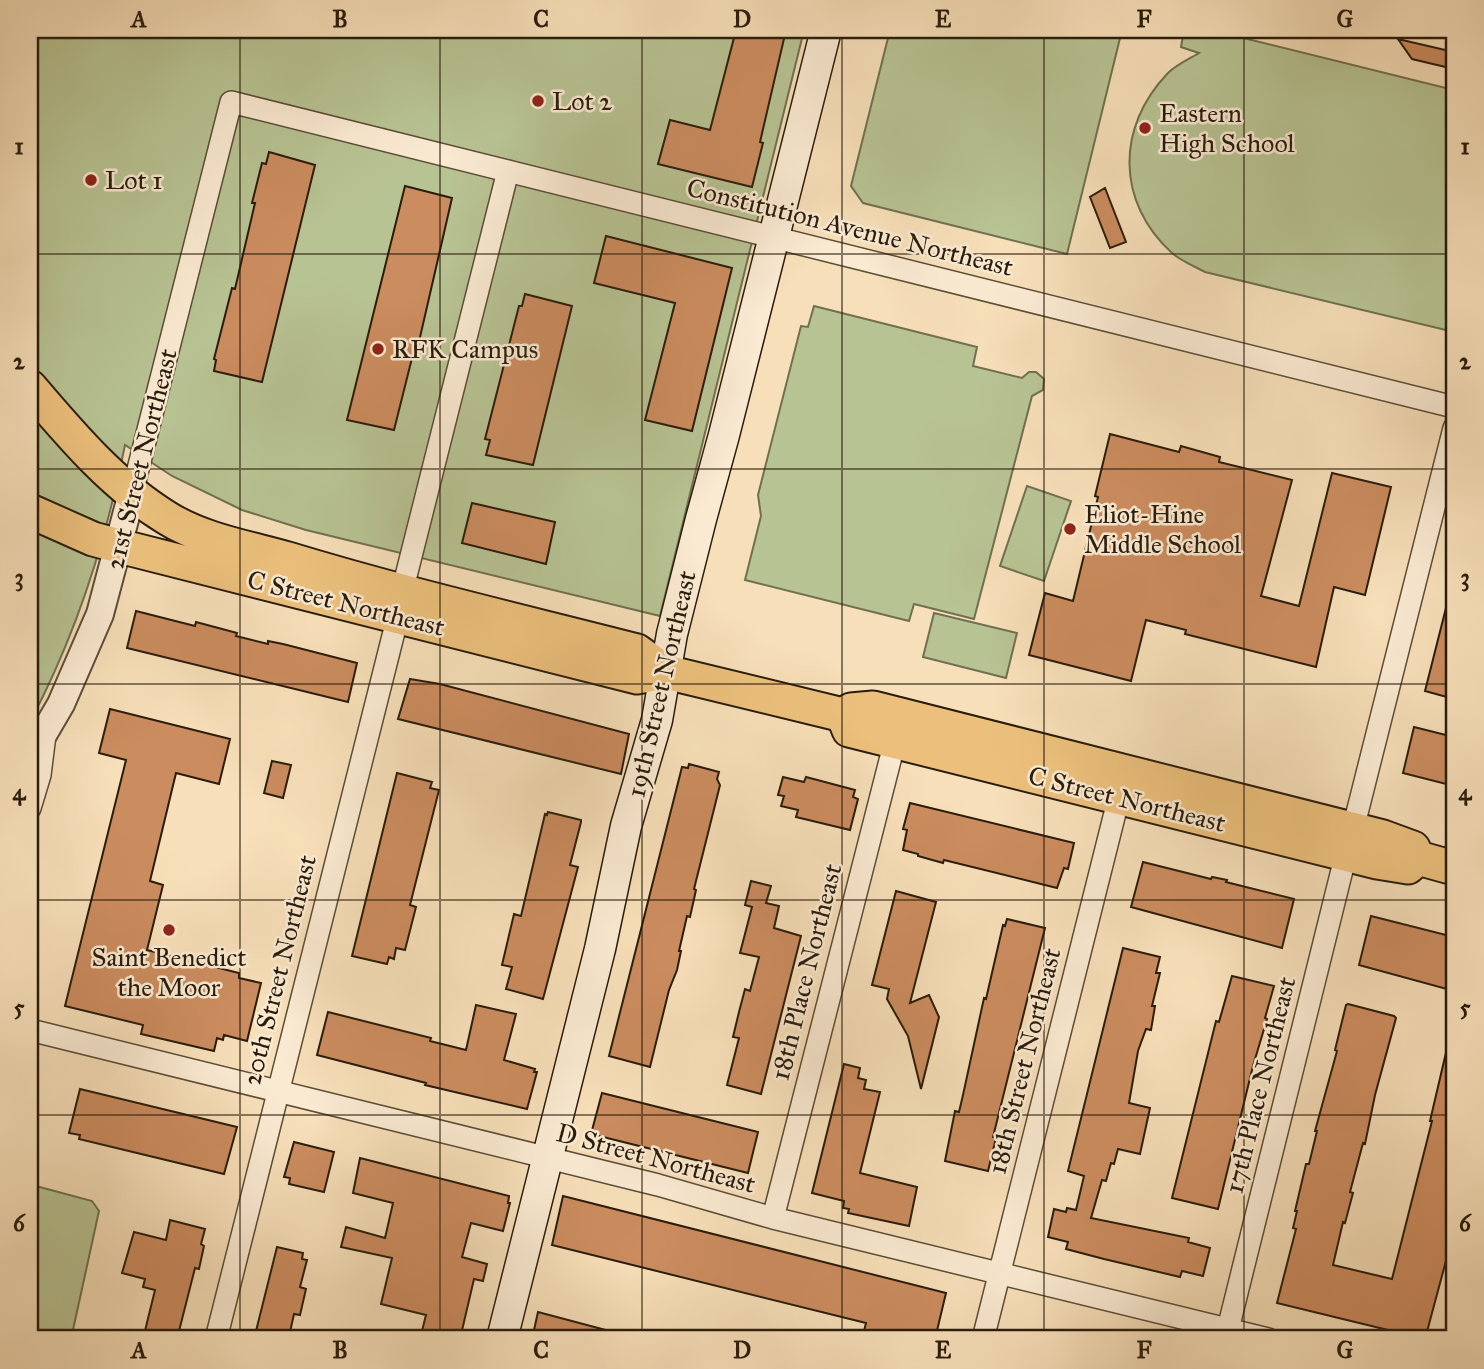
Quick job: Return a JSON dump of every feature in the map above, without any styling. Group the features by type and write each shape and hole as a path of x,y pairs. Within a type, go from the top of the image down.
{"main road":[{"name":"19th Street Northeast","path":"502,1339 600,949 626,826 657,720 672,634 826,30"},
{"name":"C Street Northeast","path":"30,387 75,440 132,492 169,519 202,534 400,604 637,677 666,672 843,715 851,710 873,708 1350,842 1408,867 1418,858 1454,868"},
{"name":"C Street Northeast","path":"30,511 93,539 119,546 400,604"},
{"name":"C Street Northeast","path":"843,715 849,730 1119,797 1350,842"}],"street":[{"name":"Constitution Avenue Northeast","path":"231,102 1454,407"},
{"name":"21st Street Northeast","path":"30,808 42,764 45,733 61,704 103,606 231,102"},
{"name":"20th Street Northeast","path":"216,1339 508,171"},
{"name":"17th Place Northeast","path":"1228,1329 1454,428"},
{"path":"30,757 45,733"},
{"name":"18th Place Northeast","path":"773,1218 895,741"},
{"name":"18th Street Northeast","path":"983,1339 1119,797"},
{"name":"D Street Northeast","path":"30,1030 658,1185 773,1218 1268,1339"}],"green space":[{"name":"RFK Campus","path":"30,30 804,30 660,616 306,530 242,510 172,476 125,445 109,517 88,587 62,656 30,722"},
{"path":"890,30 1122,30 1067,254 863,203 851,186"},
{"path":"1184,30 1211,30 1454,90 1454,332 1205,272 1172,253 1154,233 1140,211 1132,188 1132,140 1139,117 1151,94 1171,70 1199,53 1181,47"},
{"path":"814,306 977,347 973,366 1022,378 1029,372 1036,372 1044,379 1043,390 1032,396 974,619 914,604 909,621 745,580 761,516 758,495 801,326 808,327"},
{"path":"1027,486 1071,501 1044,581 1000,566"},
{"path":"934,613 1017,633 1006,678 923,657"},
{"path":"36,1186 92,1201 99,1211 71,1339 30,1339 30,1191"}],"building":[{"path":"736,30 786,30 752,187 658,164 670,120 710,130"},
{"path":"1398,39 1454,52 1454,69 1412,59"},
{"path":"269,152 315,165 262,382 214,371 214,359 232,288 235,289 262,163 266,164"},
{"path":"405,186 452,198 415,359 412,358 394,430 347,420"},
{"path":"1105,188 1126,242 1110,248 1090,197"},
{"path":"606,236 732,268 692,431 645,420 675,303 594,283"},
{"path":"525,294 572,306 533,465 486,455 490,440 485,439 519,306 522,306"},
{"path":"1110,434 1179,452 1181,446 1220,457 1219,462 1292,480 1261,596 1299,606 1332,473 1391,487 1365,595 1334,587 1316,667 1185,634 1186,630 1146,620 1131,681 1029,655 1045,593 1073,601"},
{"path":"472,503 555,522 546,564 462,543"},
{"path":"1448,600 1454,600 1454,699 1425,691"},
{"path":"136,611 195,626 196,622 237,633 236,636 268,644 268,641 283,644 357,663 348,702 127,648"},
{"path":"410,679 440,684 629,734 621,774 398,719"},
{"path":"110,709 230,739 219,784 176,773 150,881 163,885 147,950 239,973 239,978 261,983 247,1041 224,1035 223,1040 217,1038 214,1051 141,1034 143,1025 65,1006 126,760 99,753"},
{"path":"1414,727 1454,737 1454,786 1403,773"},
{"path":"272,761 291,765 283,798 264,793"},
{"path":"689,764 719,772 717,779 720,785 694,889 696,890 690,917 687,916 677,970 669,990 650,1067 609,1056 682,767 688,768"},
{"path":"397,773 432,782 430,788 439,790 410,905 416,907 405,950 396,948 394,959 389,957 387,964 352,956"},
{"path":"783,777 804,782 806,777 855,790 853,797 858,799 850,830 796,817 798,810 781,806 784,796 778,795"},
{"path":"910,803 1074,843 1068,869 1064,868 1057,888 944,860 943,863 903,850 907,830 903,829"},
{"path":"548,812 581,822 570,865 578,867 543,999 506,989 512,967 502,965 514,914 521,916 545,814"},
{"path":"1143,862 1211,879 1227,880 1226,882 1294,899 1282,948 1131,907"},
{"path":"751,881 771,886 766,903 779,906 774,928 801,936 761,1094 727,1085 739,1038 733,1037 739,1012 745,989 750,991 759,957 740,953 752,907 745,905"},
{"path":"896,891 936,902 910,1003 929,995 939,1017 921,1089 908,1036 887,999 889,989 872,985"},
{"path":"1371,916 1454,937 1454,991 1359,965"},
{"path":"1007,919 1045,928 993,1137 996,1138 988,1171 945,1161 955,1111 959,1112 984,998 986,999 1003,925 1005,926"},
{"path":"1123,948 1160,957 1151,1030 1146,1029 1138,1051 1129,1103 1150,1108 1140,1154 1118,1149 1106,1181 1102,1180 1091,1218 1189,1238 1188,1242 1210,1248 1203,1276 1182,1271 1180,1277 1104,1259 1066,1249 1068,1242 1048,1237 1054,1209 1066,1212 1067,1208 1076,1210 1084,1176 1068,1171"},
{"path":"1232,976 1274,986 1218,1209 1172,1198 1216,1021 1219,1022"},
{"path":"1348,1004 1396,1018 1333,1265 1392,1279 1432,1121 1448,1044 1454,1044 1454,1231 1425,1339 1277,1303 1296,1229 1293,1228 1295,1211 1306,1164 1309,1164"},
{"path":"476,1005 516,1014 504,1060 535,1069 534,1072 537,1072 527,1109 425,1085 426,1083 317,1055 328,1012 431,1038 430,1041 466,1050"},
{"path":"844,1064 860,1068 858,1078 866,1080 864,1089 880,1092 860,1173 917,1187 909,1226 848,1213 849,1209 843,1208 844,1201 812,1193"},
{"path":"80,1089 237,1127 224,1174 79,1139 80,1135 69,1133"},
{"path":"602,1093 758,1132 748,1173 591,1134"},
{"path":"294,1142 334,1152 324,1192 289,1184 290,1178 284,1177"},
{"path":"360,1158 509,1196 510,1203 503,1231 471,1223 462,1257 487,1264 483,1281 474,1279 460,1339 420,1339 426,1315 381,1304 392,1258 341,1247 346,1227 385,1238 393,1203 353,1193"},
{"path":"563,1196 946,1293 935,1339 862,1339 866,1323 552,1245"},
{"path":"170,1220 205,1229 199,1269 195,1268 177,1339 143,1339 155,1290 143,1287 145,1279 122,1273 134,1232 166,1240"},
{"path":"277,1247 303,1253 302,1259 307,1260 300,1287 306,1289 300,1315 294,1314 290,1332 284,1331 282,1339 254,1339"},
{"path":"538,1312 617,1333 616,1339 532,1339"}],"place":[{"name":"Lot 2","path":"538,101"},
{"name":"Eastern High School","path":"1145,128"},
{"name":"Lot 1","path":"91,180"},
{"name":"RFK Campus","path":"378,349"},
{"name":"Eliot-Hine Middle School","path":"1070,529"},
{"name":"Saint Benedict the Moor","path":"169,930"}]}
